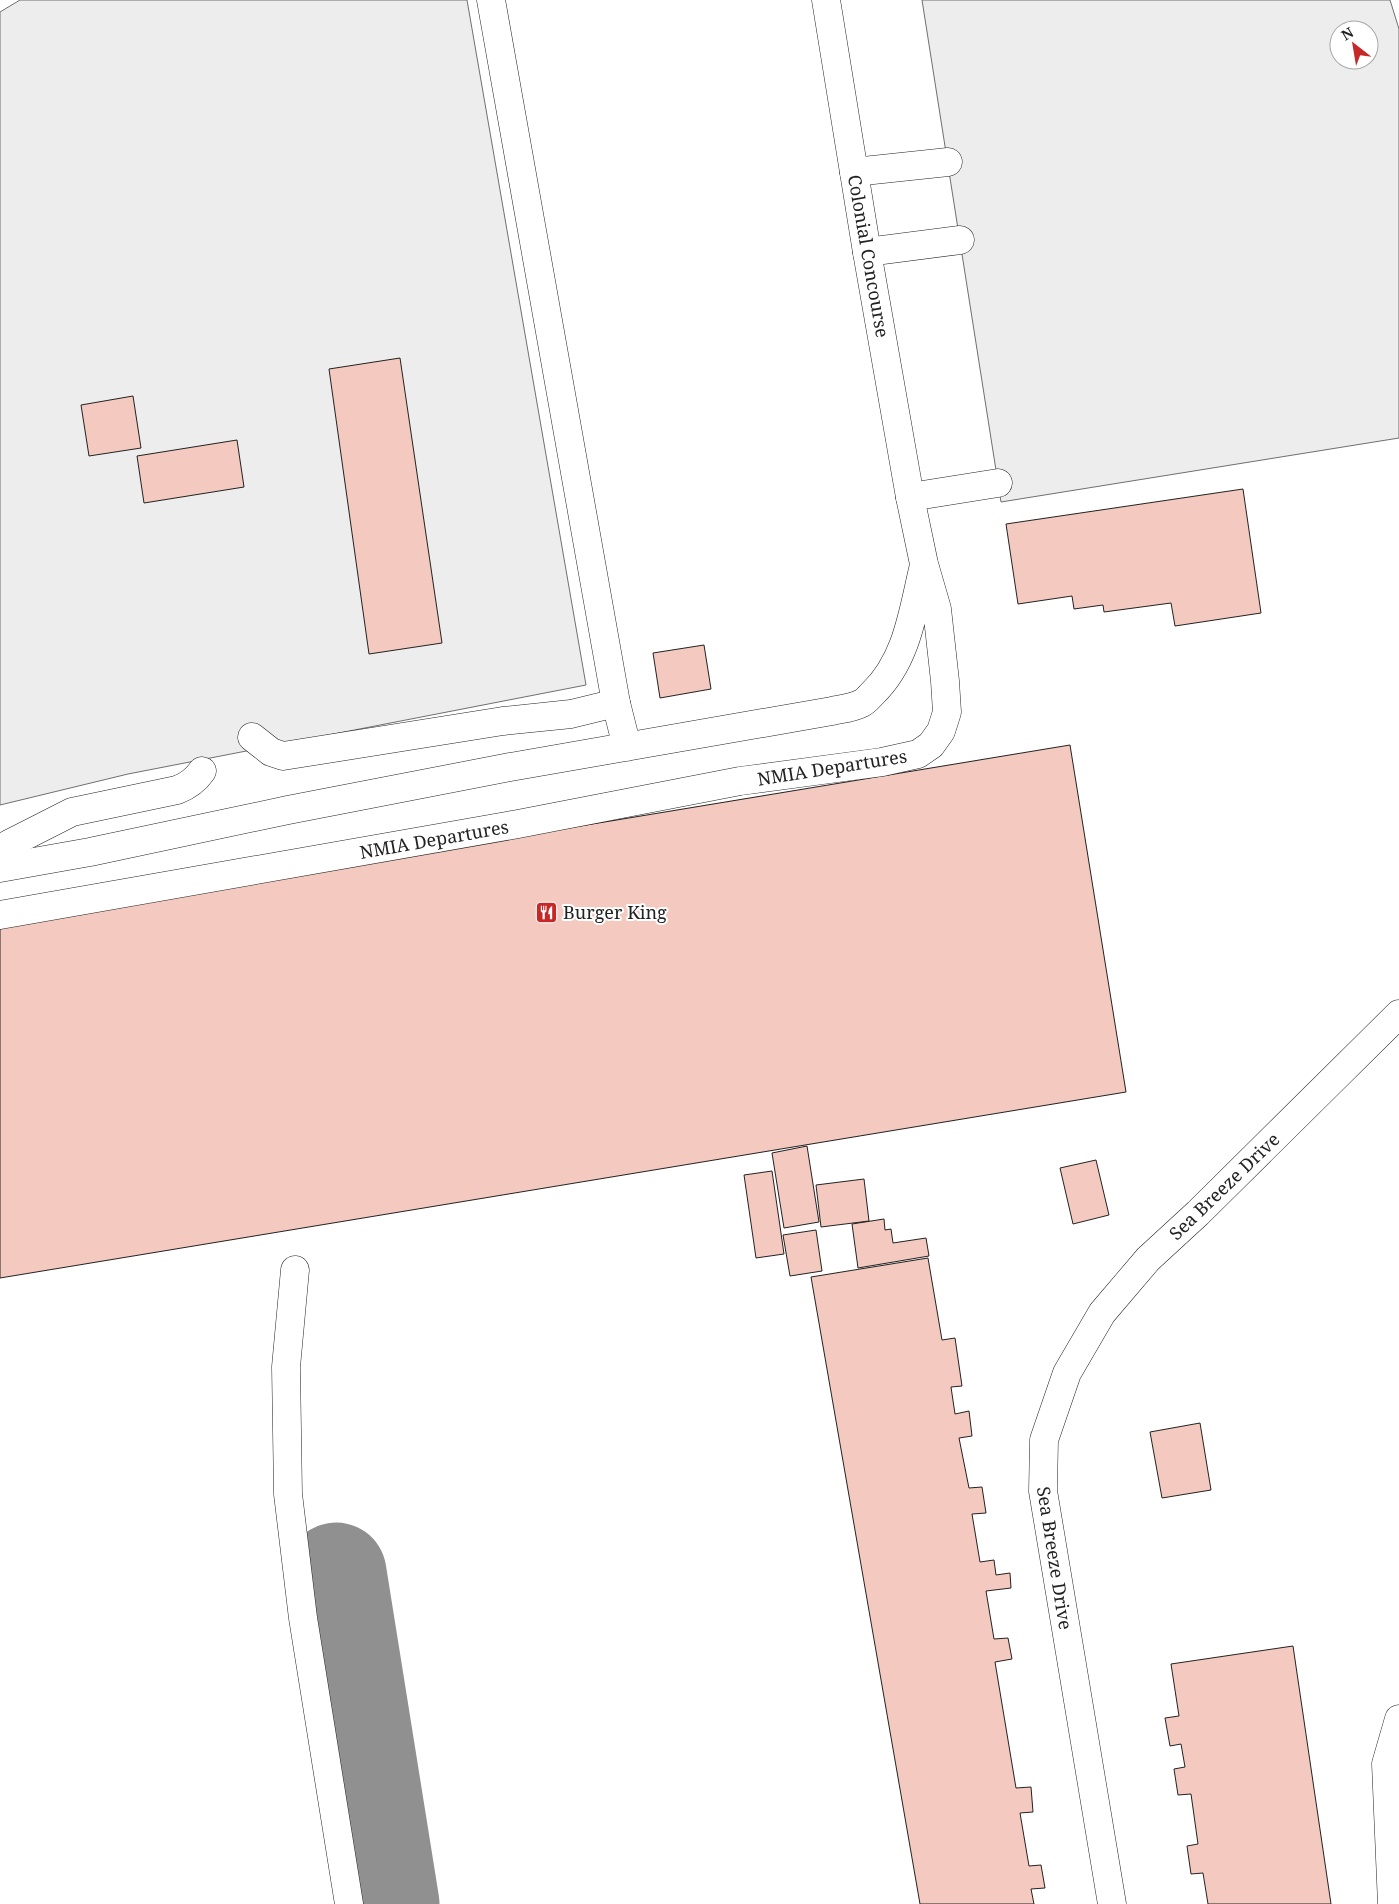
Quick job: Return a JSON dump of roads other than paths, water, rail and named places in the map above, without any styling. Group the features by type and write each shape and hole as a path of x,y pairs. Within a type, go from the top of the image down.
{"main road":[{"path":"492,0 616,703 627,748"},
{"name":"Colonial Concourse","path":"826,0 867,252 924,564"},
{"path":"854,172 948,162"},
{"path":"867,252 960,240"},
{"path":"912,504 998,483"},
{"path":"0,868 90,852 288,810 510,767 832,711 862,703 883,684 893,670 909,632 924,564"},
{"name":"NMIA Departures","path":"0,915 518,824 740,781 882,762 918,754 930,745 941,731 947,712 946,681 936,609 924,564"},
{"path":"252,737 271,752 283,756 503,721 571,714 616,703"},
{"path":"0,853 9,844 72,812 177,790 196,780 202,771"},
{"name":"Sea Breeze Drive","path":"1112,1904 1043,1491 1044,1440 1067,1374 1102,1312 1148,1259 1198,1213 1399,1014"},
{"path":"295,1270 286,1367 288,1494 303,1618 349,1904"},
{"path":"1392,1904 1386,1764 1399,1719"}],"place":[{"name":"Burger King","path":"547,912"}]}
